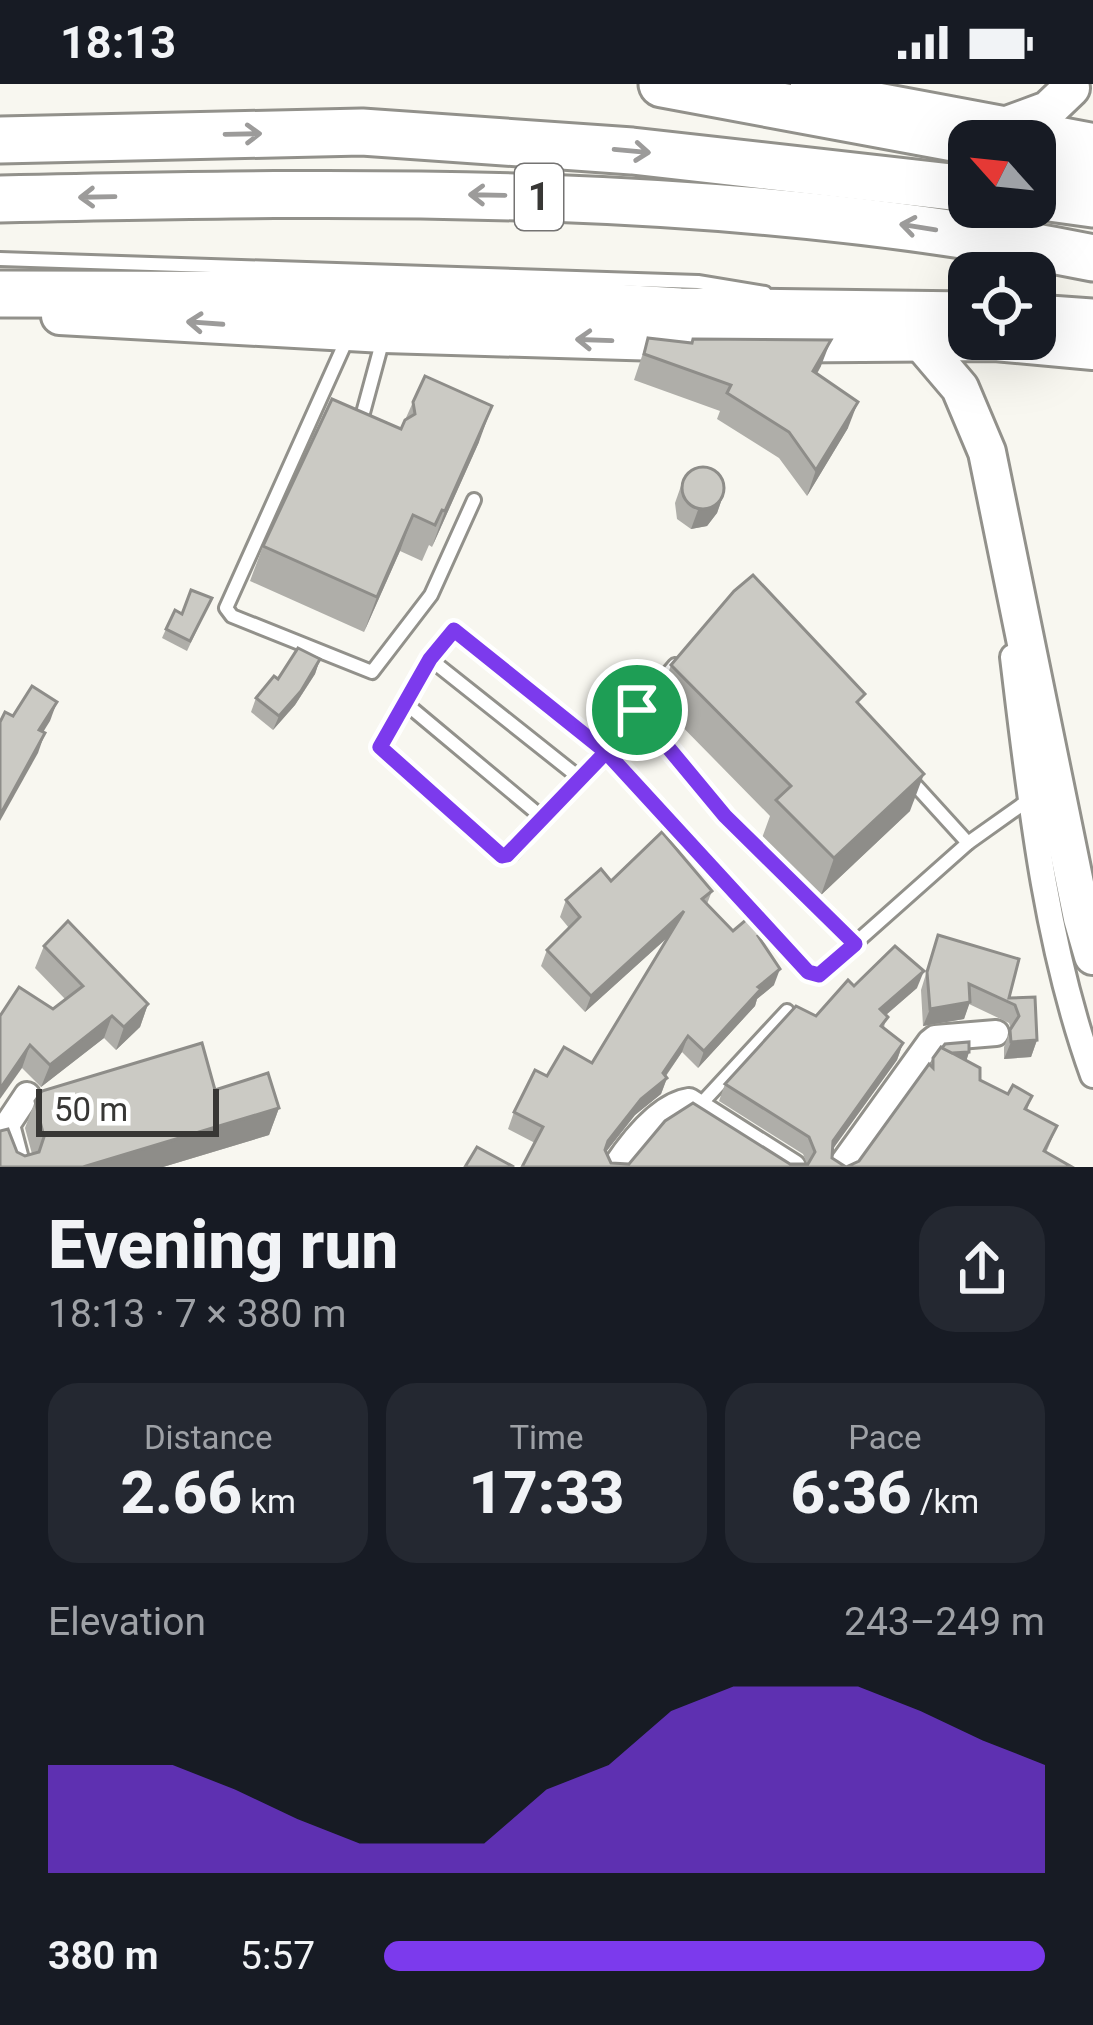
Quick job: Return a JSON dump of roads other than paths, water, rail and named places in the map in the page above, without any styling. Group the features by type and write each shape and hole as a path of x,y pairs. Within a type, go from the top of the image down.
{"highway":[{"path":"662,84 948,141"},
{"name":"1","path":"0,140 362,132 632,151 948,187"},
{"name":"1","path":"0,199 336,192 625,199 908,225 1084,256"},
{"path":"0,294 414,295 680,310 948,314"},
{"path":"1056,328 1092,345"}],"street":[{"path":"809,84 948,127"},
{"path":"1049,120 1048,110 1079,89"},
{"path":"0,316 728,344 1092,345"},
{"path":"920,341 960,388 987,452 1093,956"},
{"path":"987,452 1030,799 1064,974 1093,1075"},
{"path":"840,1167 929,1042 996,1033"},
{"path":"18,1167 7,1125 26,1095"},
{"path":"616,1167 628,1148 674,1104 689,1101 794,1167"}],"lane":[{"path":"0,259 698,282 754,290 817,310"},
{"path":"366,333 344,351 226,608 232,616 372,672 431,595 474,500"},
{"path":"358,431 366,333"},
{"path":"316,412 375,438"},
{"path":"689,649 606,752 512,854 502,856 380,747 430,659 454,630 606,752 808,972 819,975 968,843 1030,799"},
{"path":"430,659 581,779"},
{"path":"404,702 544,819"},
{"path":"637,710 725,816 855,944"},
{"path":"890,758 968,843"},
{"path":"700,1105 787,1010"}]}
